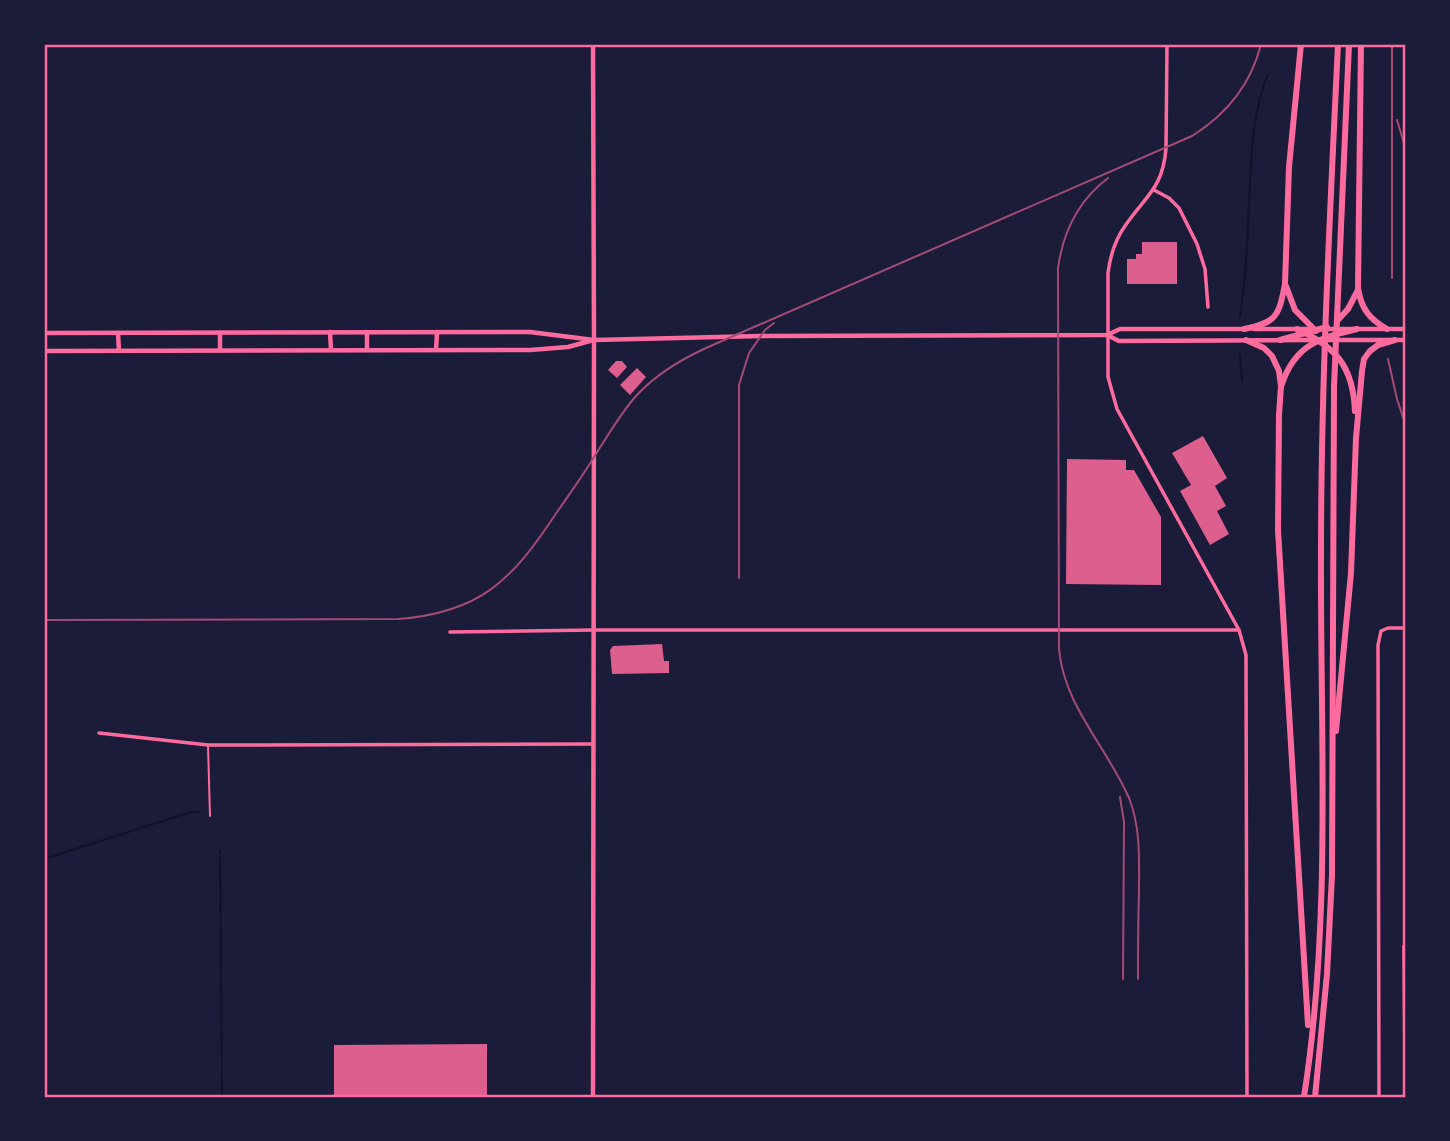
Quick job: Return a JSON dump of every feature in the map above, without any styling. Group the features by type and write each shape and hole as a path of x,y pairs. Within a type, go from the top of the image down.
{"highway":[{"path":"1244,329 1264,324 1274,318 1280,308 1285,284 1289,156 1301,44"},
{"path":"1304,1097 1317,970 1321,874 1323,387 1338,44"},
{"path":"1315,1097 1329,946 1332,874 1331,590 1334,387 1349,44"},
{"path":"1361,44 1358,288 1367,314 1387,328"},
{"path":"1285,284 1295,310 1320,340 1337,355 1350,376 1354,394 1356,438"},
{"path":"1280,340 1334,323 1343,315 1358,288"},
{"path":"1297,329 1344,340"},
{"path":"1281,386 1297,354 1320,340 1357,329"},
{"path":"1246,340 1272,356 1279,371 1281,386 1278,530 1309,1048"},
{"path":"1333,765 1351,573 1356,438 1364,359 1373,348 1395,340"}],"main road":[{"path":"593,44 593,1097"},
{"path":"44,333 537,332 594,340 1107,335 1120,329 1297,329"},
{"path":"1314,331 1406,329"},
{"path":"330,332 331,350"},
{"path":"366,332 367,350"},
{"path":"436,350 437,332"},
{"path":"118,333 118,351"},
{"path":"220,333 220,350"},
{"path":"1107,335 1119,341 1406,340"},
{"path":"44,351 543,350 594,340"}],"street":[{"path":"1167,44 1167,148 1162,173 1154,190 1125,226 1110,259 1108,377 1116,409 1239,630 1248,664 1247,1097"},
{"path":"1154,190 1169,198 1179,208 1197,244 1205,270 1208,307"},
{"path":"1380,1097 1378,645 1381,631 1388,628 1406,628"},
{"path":"450,632 1239,630"},
{"path":"99,733 208,745 593,744"},
{"path":"44,993 44,1097"}],"lane":[{"path":"208,745 210,816"}],"building":[{"path":"1142,242 1177,242 1177,284 1127,284 1127,259 1136,259 1136,254 1142,254"},
{"path":"616,361 622,361 627,367 617,378 608,370"},
{"path":"637,368 646,377 630,395 620,385"},
{"path":"1203,436 1227,478 1215,486 1226,506 1217,511 1229,534 1210,545 1180,491 1191,485 1172,453"},
{"path":"1067,459 1126,460 1126,470 1134,470 1161,517 1161,585 1066,584"},
{"path":"662,644 664,661 669,661 669,673 612,674 610,650 613,646"},
{"path":"1403,815 1406,815 1406,855 1403,855"},
{"path":"1402,945 1406,945 1406,1035 1403,1035"},
{"path":"487,1044 487,1097 334,1097 334,1045"}],"waterway":[{"path":"1240,316 1246,265 1253,140 1268,74"},
{"path":"1240,354 1242,382"},
{"path":"44,859 191,812 200,812"},
{"path":"220,851 222,1097"}],"railway":[{"path":"44,620 398,619 427,615 472,601 508,575 524,558 625,410 660,374 706,348 1192,136 1216,118 1236,97 1251,73 1261,44"},
{"path":"1392,44 1392,79"},
{"path":"1392,71 1392,278"},
{"path":"1397,120 1406,150"},
{"path":"1108,178 1089,196 1074,218 1064,242 1058,268 1059,649 1069,689 1120,779 1133,809 1139,857 1138,979"},
{"path":"739,578 739,385 749,353 765,330 774,323"},
{"path":"1388,359 1406,426"},
{"path":"1120,797 1124,822 1123,979"}]}
